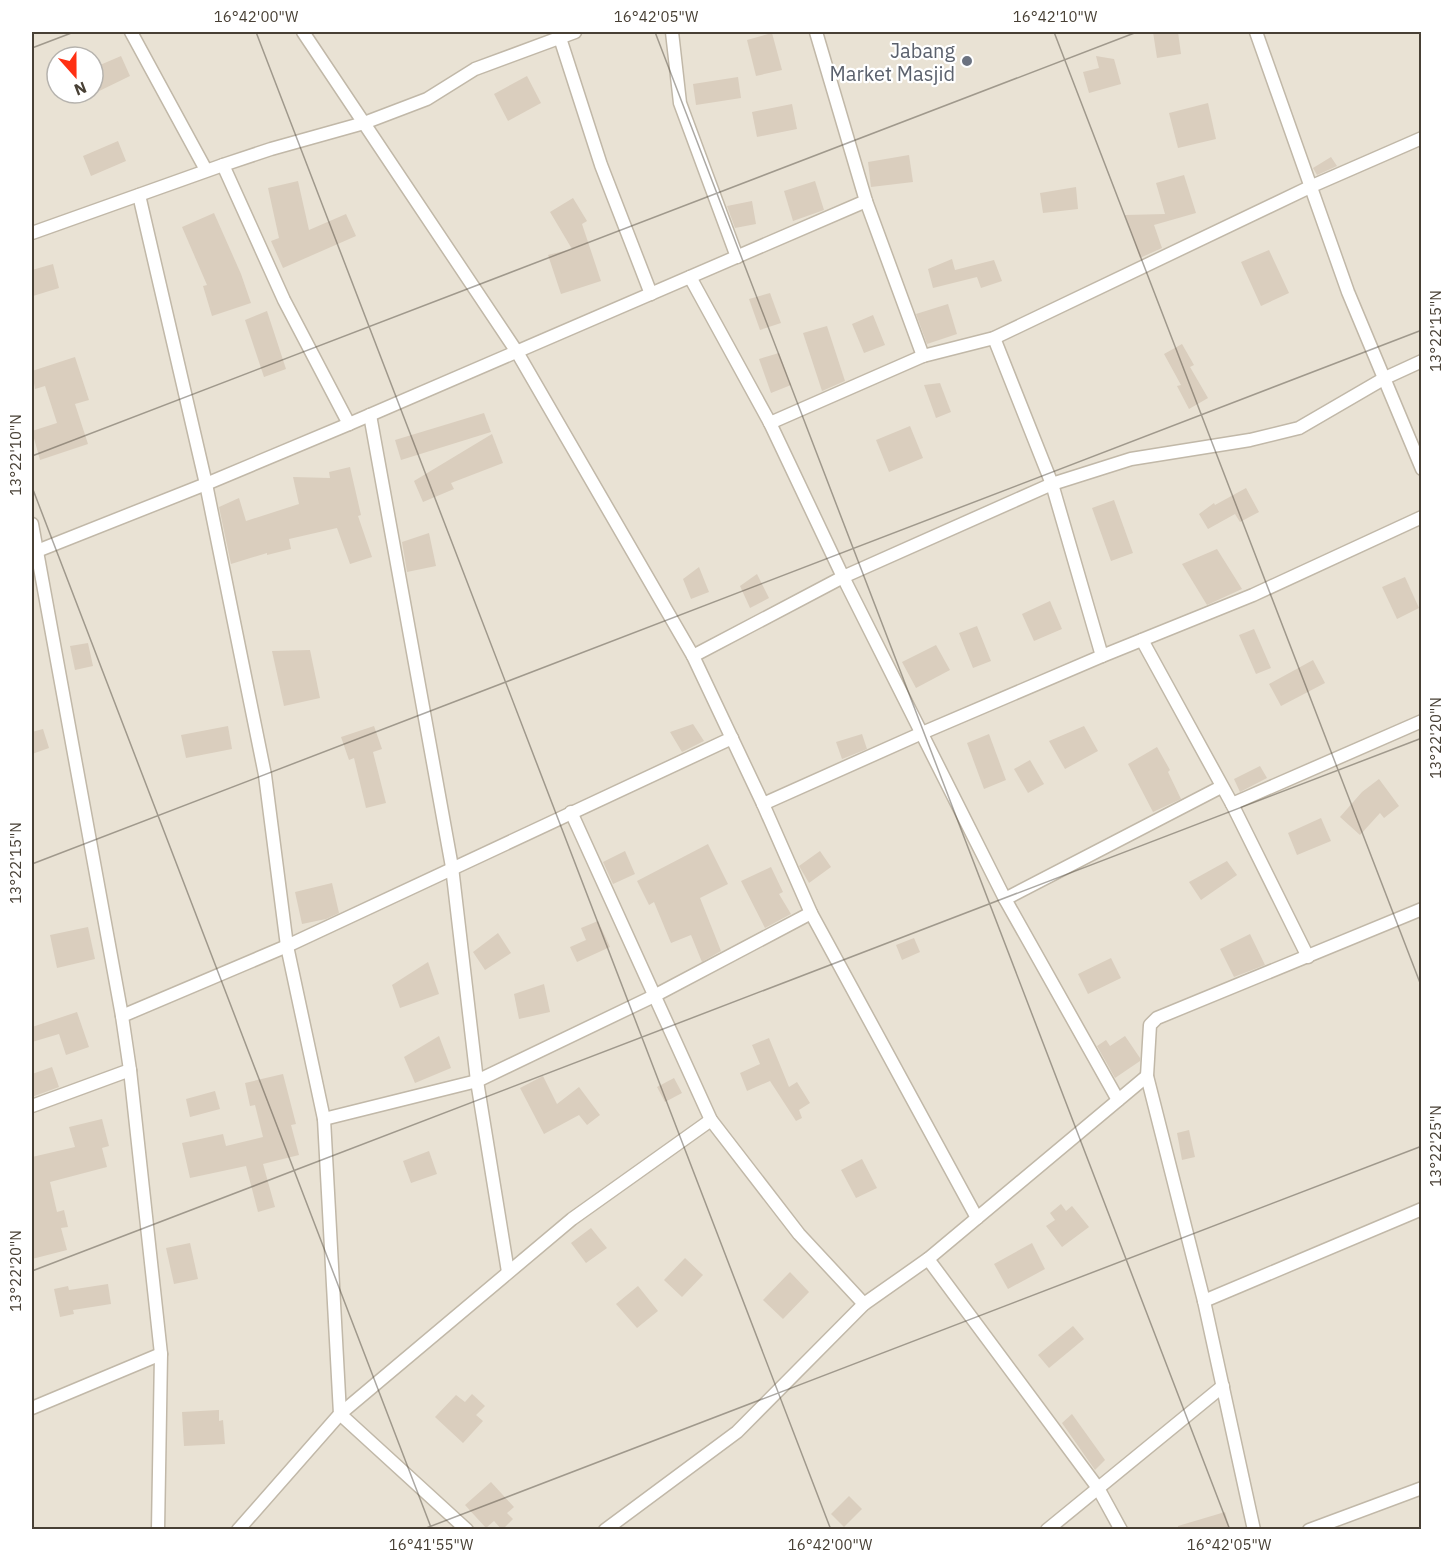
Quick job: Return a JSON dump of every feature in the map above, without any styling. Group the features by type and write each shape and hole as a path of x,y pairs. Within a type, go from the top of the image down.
{"street":[{"path":"131,32 206,170"},
{"path":"318,32 306,37 517,352 693,656 763,804 811,913 976,1218"},
{"path":"32,233 206,170 364,123 427,99 476,69 575,32"},
{"path":"672,32 680,104 737,257"},
{"path":"816,32 866,201 923,356"},
{"path":"1256,32 1348,292 1422,469"},
{"path":"560,38 600,165 651,294"},
{"path":"770,423 923,356 994,338 1312,186 1422,138"},
{"path":"223,165 284,300 349,424"},
{"path":"139,195 206,484 265,775 287,946 324,1119 340,1414 467,1530"},
{"path":"34,552 349,424 866,201"},
{"path":"690,277 770,423 843,577 1005,899 1118,1100"},
{"path":"994,338 1052,484 1102,656"},
{"path":"693,656 843,577 1052,484 1131,459 1250,440 1299,428 1385,378 1422,361"},
{"path":"370,415 452,867 477,1082 508,1272"},
{"path":"763,804 1102,656 1253,595 1422,516"},
{"path":"32,524 34,552 122,1016 130,1070 161,1354 158,1530"},
{"path":"1142,640 1232,804 1308,957"},
{"path":"1232,804 1422,721"},
{"path":"122,1016 287,946 732,738"},
{"path":"1005,899 1221,787"},
{"path":"571,812 711,1120 799,1234 864,1304"},
{"path":"1254,1530 1204,1301 1146,1076 1150,1025 1157,1018 1422,909"},
{"path":"324,1119 477,1082 654,996 811,913"},
{"path":"32,1106 130,1070"},
{"path":"605,1530 737,1432 864,1304 928,1259 1146,1076"},
{"path":"238,1530 340,1414 572,1220 711,1120"},
{"path":"1204,1301 1422,1209"},
{"path":"928,1259 1098,1488 1121,1530"},
{"path":"32,1408 161,1354"},
{"path":"1047,1530 1223,1386"},
{"path":"1309,1530 1422,1488"}],"shaded area":[{"path":"32,32 1421,32 1421,1529 32,1529"}],"building":[{"path":"1153,32 1178,32 1181,54 1157,58"},
{"path":"772,33 782,70 756,76 747,40"},
{"path":"121,56 130,76 105,88 105,63"},
{"path":"1096,56 1114,59 1121,84 1089,93 1083,72 1099,68"},
{"path":"527,76 541,103 508,121 494,94"},
{"path":"738,77 741,98 696,105 693,84"},
{"path":"1208,103 1216,139 1178,148 1169,113"},
{"path":"792,104 797,129 757,137 752,112"},
{"path":"118,141 126,161 91,176 83,156"},
{"path":"909,155 913,182 871,187 868,162"},
{"path":"1331,157 1337,166 1317,175 1313,168"},
{"path":"1184,175 1196,213 1154,225 1162,248 1140,258 1125,215 1165,214 1156,183"},
{"path":"298,181 309,230 346,214 356,236 283,268 271,241 279,238 268,188"},
{"path":"815,181 824,210 793,221 784,191"},
{"path":"1076,187 1078,209 1043,213 1040,193"},
{"path":"573,198 587,221 582,224 601,281 561,294 548,255 572,249 550,212"},
{"path":"752,201 756,224 735,228 727,206"},
{"path":"214,213 251,303 212,316 203,286 207,285 182,227"},
{"path":"1269,250 1289,293 1261,306 1241,262"},
{"path":"952,259 955,270 994,260 1002,281 981,288 977,277 933,288 928,269"},
{"path":"53,264 59,288 33,296 32,270"},
{"path":"770,293 781,323 760,330 749,299"},
{"path":"948,304 957,334 927,344 916,314"},
{"path":"267,311 286,369 264,377 245,320"},
{"path":"873,315 885,345 864,353 852,324"},
{"path":"827,326 845,381 822,391 803,333"},
{"path":"1182,344 1194,365 1190,367 1208,398 1189,409 1177,386 1181,385 1164,354"},
{"path":"779,353 791,385 771,393 759,359"},
{"path":"75,357 89,400 75,404 88,444 40,460 32,431 57,423 45,386 35,389 32,371"},
{"path":"940,383 951,412 936,418 924,385"},
{"path":"484,413 491,432 401,460 395,440"},
{"path":"910,426 923,458 889,472 876,440"},
{"path":"492,434 503,463 451,483 454,489 423,502 414,481"},
{"path":"350,467 361,515 358,516 372,557 350,564 337,528 289,539 291,549 267,555 267,553 231,564 219,507 239,498 246,521 299,504 293,477 330,478 329,472"},
{"path":"1246,488 1259,512 1240,522 1235,514 1208,529 1199,514 1214,503 1215,505"},
{"path":"1114,500 1133,553 1111,561 1092,508"},
{"path":"429,533 436,566 407,572 402,542"},
{"path":"1217,549 1242,589 1207,605 1182,564"},
{"path":"699,567 709,592 691,599 683,579"},
{"path":"757,574 769,598 750,608 740,586"},
{"path":"1405,577 1419,608 1397,619 1382,587"},
{"path":"1050,601 1062,629 1034,641 1022,614"},
{"path":"977,626 991,661 973,668 959,633"},
{"path":"1254,629 1271,668 1256,674 1239,635"},
{"path":"88,643 93,666 75,670 70,646"},
{"path":"936,645 950,670 916,688 902,662"},
{"path":"310,650 320,698 284,706 272,651"},
{"path":"1313,660 1325,683 1281,706 1269,684"},
{"path":"693,724 704,741 682,752 670,732"},
{"path":"228,726 232,749 186,758 181,735"},
{"path":"374,726 382,749 373,752 386,803 366,808 354,758 349,760 341,737"},
{"path":"1084,726 1098,751 1065,769 1049,741"},
{"path":"43,729 49,748 32,754 32,732"},
{"path":"862,734 867,749 842,759 836,742"},
{"path":"989,734 1006,780 984,789 967,743"},
{"path":"1157,747 1170,770 1168,772 1181,799 1153,812 1128,764"},
{"path":"1030,760 1044,784 1028,793 1014,769"},
{"path":"1260,766 1267,778 1240,792 1234,779"},
{"path":"1379,779 1399,806 1384,818 1380,813 1360,835 1340,817 1362,792"},
{"path":"1321,818 1331,841 1297,855 1288,833"},
{"path":"708,844 728,884 700,898 721,951 702,962 691,935 671,943 654,902 649,905 637,881"},
{"path":"625,851 635,874 613,884 603,862"},
{"path":"820,851 831,867 809,883 799,866"},
{"path":"1227,861 1237,875 1201,900 1189,882"},
{"path":"771,867 783,892 779,894 791,914 765,928 741,881"},
{"path":"332,883 339,913 326,919 302,924 295,892"},
{"path":"598,921 610,947 577,962 570,947 586,940 581,928"},
{"path":"88,927 95,959 57,968 50,935"},
{"path":"498,933 511,953 485,970 473,952"},
{"path":"1250,934 1265,965 1234,977 1220,949"},
{"path":"914,938 920,952 902,960 896,945"},
{"path":"1111,958 1121,978 1088,994 1078,974"},
{"path":"428,962 439,994 400,1008 392,985"},
{"path":"544,984 550,1012 519,1019 514,994"},
{"path":"77,1012 89,1047 66,1055 59,1034 32,1042 32,1027"},
{"path":"439,1036 451,1068 415,1083 404,1057"},
{"path":"1125,1036 1140,1061 1115,1078 1097,1046 1106,1040 1110,1046"},
{"path":"769,1038 789,1087 797,1082 810,1103 799,1110 802,1118 796,1121 770,1081 747,1091 740,1073 760,1064 752,1045"},
{"path":"52,1067 59,1087 32,1097 32,1074"},
{"path":"283,1074 296,1124 291,1125 299,1155 263,1164 275,1207 258,1212 246,1166 190,1178 182,1143 223,1134 226,1146 263,1137 255,1105 250,1106 245,1083"},
{"path":"543,1076 557,1104 579,1087 600,1115 587,1125 579,1115 544,1134 520,1088"},
{"path":"674,1078 682,1093 665,1102 657,1087"},
{"path":"215,1091 220,1109 190,1117 186,1099"},
{"path":"102,1119 109,1146 102,1148 107,1167 50,1182 57,1212 64,1210 68,1227 61,1228 67,1250 32,1259 32,1157 75,1147 69,1127"},
{"path":"1189,1130 1195,1157 1182,1160 1177,1133"},
{"path":"429,1151 437,1174 411,1183 403,1161"},
{"path":"862,1159 877,1188 856,1198 841,1170"},
{"path":"1061,1204 1066,1211 1072,1206 1089,1227 1062,1247 1046,1226 1055,1220 1050,1213"},
{"path":"591,1228 607,1248 586,1263 571,1243"},
{"path":"190,1243 198,1279 174,1284 166,1248"},
{"path":"1032,1243 1045,1269 1008,1289 994,1264"},
{"path":"685,1258 703,1275 682,1297 664,1280"},
{"path":"790,1272 809,1292 783,1319 763,1300"},
{"path":"108,1284 111,1304 73,1310 74,1314 60,1317 54,1289 68,1286 69,1290"},
{"path":"638,1286 658,1311 637,1328 616,1304"},
{"path":"1073,1326 1084,1339 1049,1368 1038,1355"},
{"path":"472,1394 485,1406 476,1415 483,1421 463,1443 435,1417 456,1395 465,1402"},
{"path":"219,1410 219,1421 223,1420 225,1444 184,1446 182,1412"},
{"path":"1072,1414 1105,1460 1095,1470 1062,1423"},
{"path":"491,1482 514,1507 507,1513 513,1519 502,1530 494,1521 486,1528 465,1505"},
{"path":"849,1496 862,1509 844,1527 831,1514"},
{"path":"1225,1512 1230,1530 1178,1530 1178,1526"}],"place":[{"name":"Jabang Market Masjid","path":"967,61"}]}
